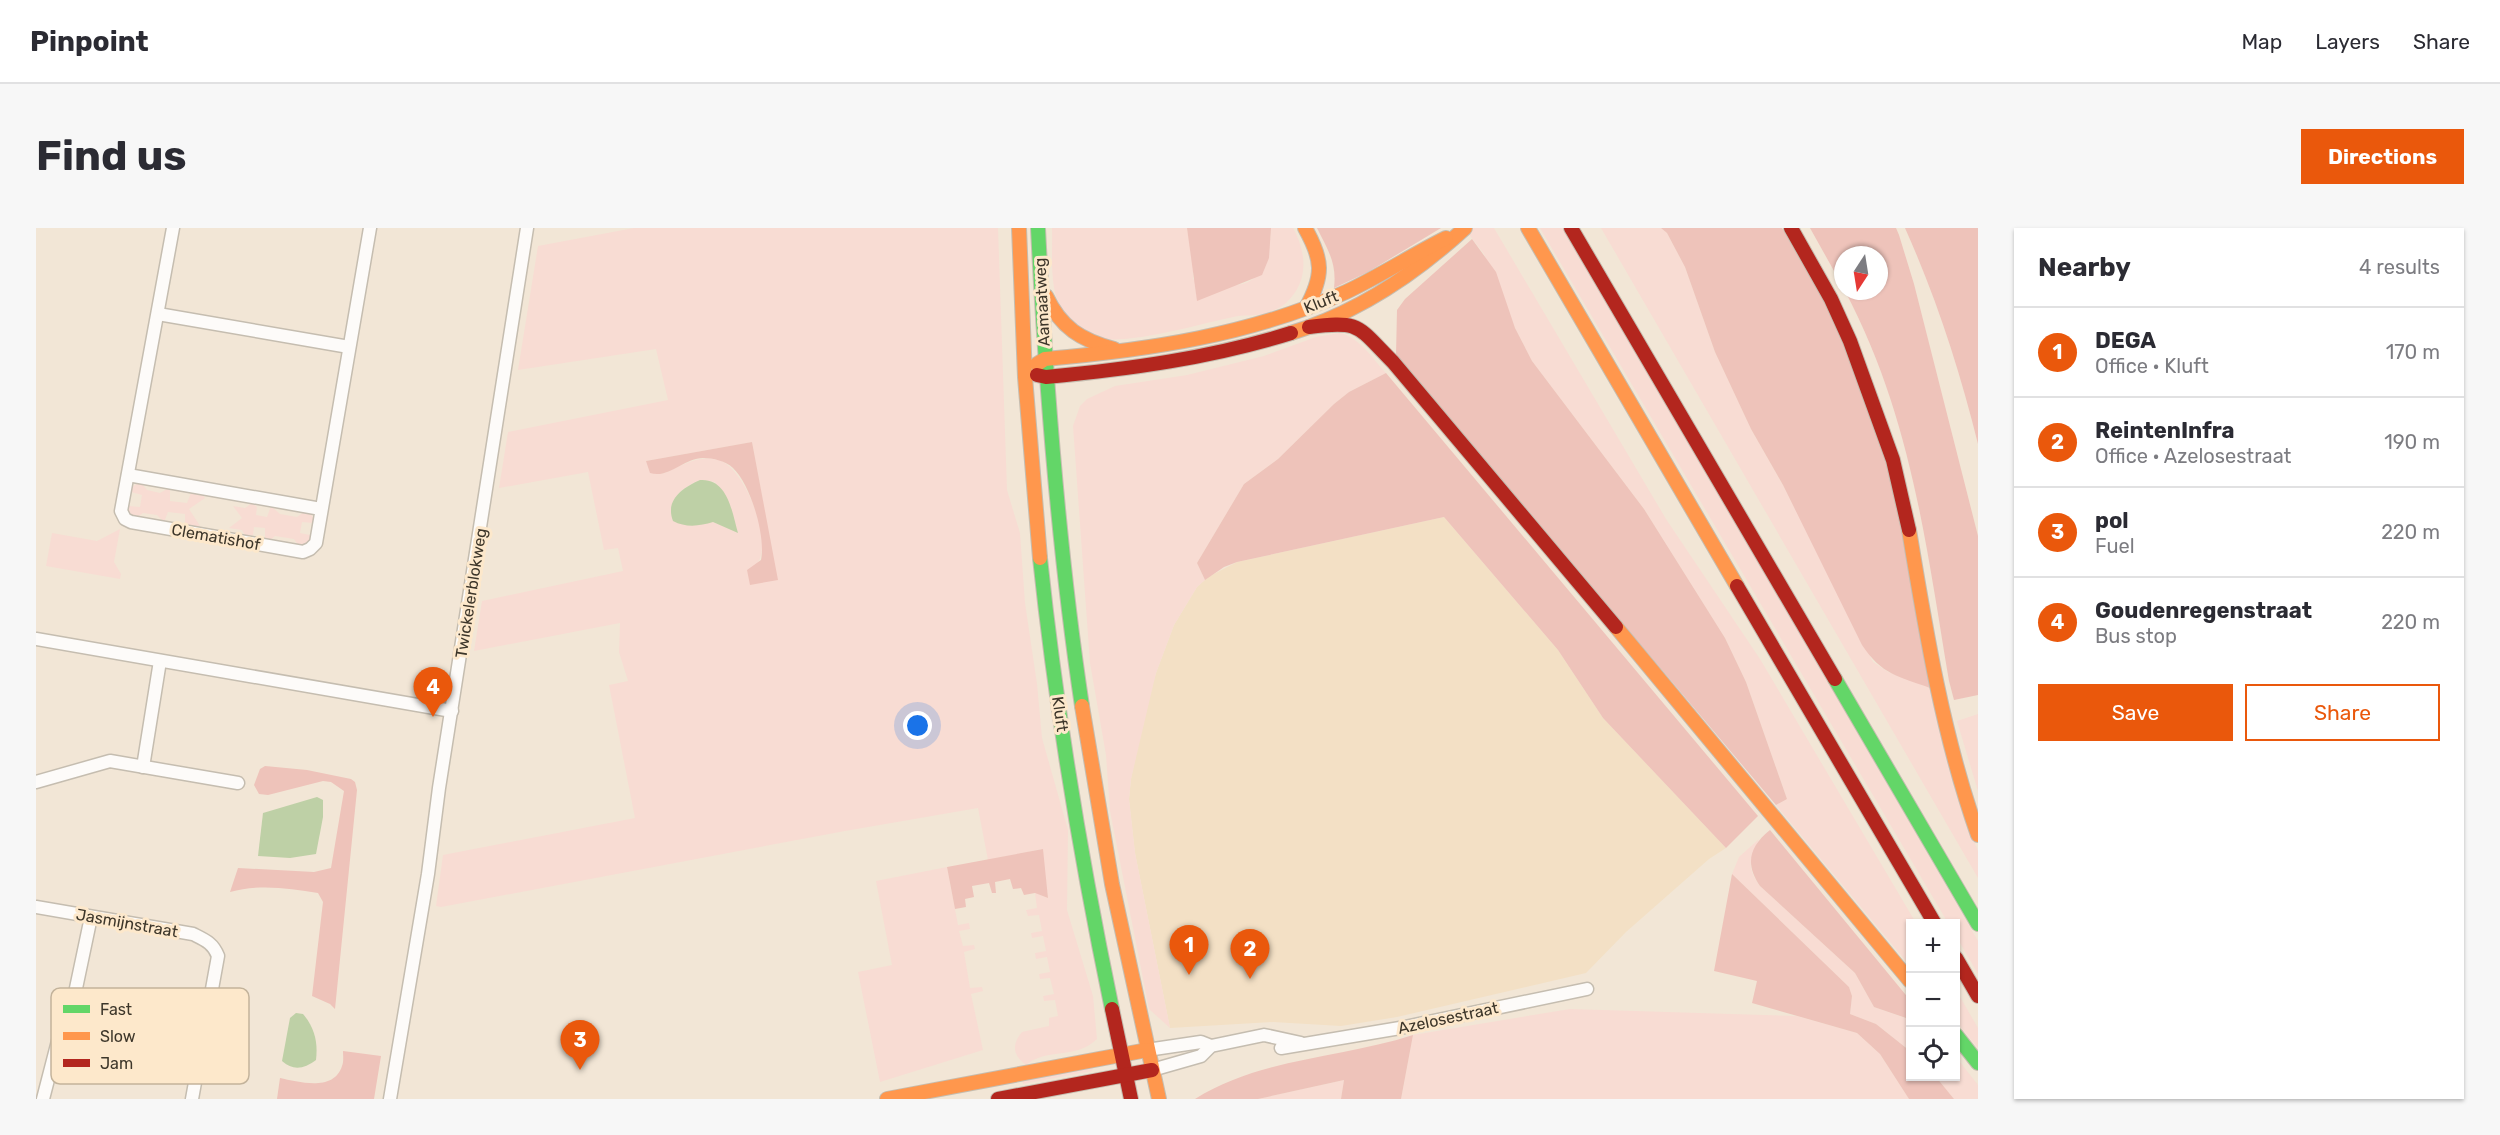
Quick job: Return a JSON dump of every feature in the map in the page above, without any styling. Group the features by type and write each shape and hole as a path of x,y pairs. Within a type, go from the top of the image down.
{"main road":[{"name":"Aamaatweg","path":"1019,228 1025,372"},
{"name":"Aamaatweg","path":"1038,228 1047,377"},
{"path":"1305,228 1317,248 1321,270 1316,290 1306,308"},
{"name":"Kluft","path":"1025,372 1045,359 1123,352 1200,341 1258,326 1347,291 1465,228"},
{"name":"Kluft","path":"1025,372 1047,377 1131,369 1201,359 1253,346 1309,327 1353,308 1395,284 1432,258 1465,228"},
{"path":"1528,228 1932,919"},
{"path":"1571,228 1978,924"},
{"path":"1791,228 1831,299 1850,341 1893,460 1908,523 1936,685 1964,796 1978,835"},
{"path":"1041,284 1052,310 1062,325 1084,340 1123,352"},
{"path":"1309,327 1341,323 1358,327 1393,362 1906,975"},
{"name":"Kluft","path":"1025,372 1037,523 1061,724 1076,824 1131,1099"},
{"name":"Kluft","path":"1047,377 1068,605 1078,676 1102,830 1159,1099"},
{"path":"1960,965 1978,996"},
{"path":"1960,1040 1978,1063"},
{"name":"Azelosestraat","path":"887,1099 1121,1053 1147,1050"},
{"name":"Azelosestraat","path":"998,1099 1152,1070"},
{"path":"1008,1075 1012,1096"}],"street":[{"name":"Clematishof","path":"173,228 121,511 124,519 303,552 316,543 370,228"},
{"name":"Twickelerblokweg","path":"390,1099 428,873 527,228"},
{"path":"158,314 349,347"},
{"path":"128,475 321,509"},
{"path":"36,639 452,711"},
{"path":"143,767 160,661"},
{"path":"36,782 110,761 238,783"},
{"name":"Jasmijnstraat","path":"36,908 193,934 207,940 215,947 218,956 212,988"},
{"path":"76,988 92,917"},
{"name":"Azelosestraat","path":"1281,1048 1400,1028 1587,989"},
{"name":"Azelosestraat","path":"1152,1070 1201,1056 1211,1046 1264,1035 1308,1045"},
{"name":"Azelosestraat","path":"1147,1050 1201,1042 1211,1046"},
{"path":"43,1099 51,1068"},
{"name":"Jasmijnstraat","path":"192,1099 195,1084"}],"shaded area":[{"path":"634,228 998,228 1007,490 1020,533 1025,603 1042,738 1068,830 1067,910 1093,996 1097,1039 1089,1045 1071,1052 1043,1056 1026,1065 1016,1053 1016,1041 1022,1032 1049,1026 1049,1018 1058,1016 1055,1000 1044,1001 1043,996 1054,994 1050,978 1040,979 1039,974 1050,972 1047,957 1036,959 1035,953 1046,951 1043,936 1032,938 1031,933 1042,931 1039,915 1028,916 1026,910 1037,908 1035,893 1048,898 1042,849 988,860 978,808 441,907 436,906 443,855 635,818 609,685 628,681 619,652 620,623 474,651 482,601 623,571 618,548 604,550 588,472 499,488 508,432 668,400 656,349 518,370 538,246","holes":["752,442 777,580 756,565 761,555 760,525 748,492 729,466 719,460 704,459 690,462 662,474 646,461","700,480 715,482 738,532 713,522 673,521 671,514 673,501 681,491"]},
{"path":"1052,228 1187,228 1193,258 1193,279 1235,285 1253,279 1259,273 1267,256 1271,228 1293,228 1303,257 1302,277 1299,286 1286,303 1266,313 1238,316 1166,333 1128,339 1094,338 1073,326 1063,314 1058,303 1053,279"},
{"path":"1187,228 1271,228 1269,258 1262,275 1197,301"},
{"path":"1317,228 1441,228 1368,272 1334,288 1333,264"},
{"path":"1464,228 1494,228 1666,519 1760,659 1914,919 1906,919 1906,961 1776,805 1787,799 1746,682 1725,638 1644,509 1532,361 1515,328 1484,254"},
{"path":"1540,228 1565,228 1978,941 1978,974 1960,943 1960,919 1946,919"},
{"path":"1601,228 1661,228 1667,233 1685,267 1715,352 1751,429 1783,485 1873,662 1888,672 1930,688 1969,829 1978,851 1978,878"},
{"path":"1661,228 1782,228 1835,321 1893,472 1930,688 1884,669 1862,645 1783,485 1751,429 1715,352 1685,267 1667,233"},
{"path":"1810,228 1896,228 1914,284 1978,536 1978,695 1954,700 1923,530 1901,433 1886,385 1849,300 1888,300 1888,246 1834,246 1834,271"},
{"path":"1905,228 1978,228 1978,444 1946,334"},
{"path":"1472,239 1496,272 1515,328 1532,361 1644,509 1725,638 1746,682 1787,799 1776,805 1396,355 1397,310 1405,299"},
{"path":"1340,333 1360,344 1386,373 1349,392 1278,459 1244,484 1197,563 1205,580 1197,587 1174,625 1156,673 1131,779 1129,799 1135,853 1170,1028 1149,1009 1110,811 1106,755 1090,663 1073,426 1080,406 1087,399 1115,386 1187,375 1264,356 1316,337"},
{"path":"1386,373 1758,816 1726,848 1603,718 1558,650 1444,517 1237,562 1224,567 1205,580 1197,563 1244,484 1278,459 1349,392"},
{"path":"752,442 778,580 750,585 747,570 761,560 761,538 756,512 740,476 727,463 719,460 696,459 670,471 657,474 650,473 646,461"},
{"path":"700,480 717,484 723,490 731,506 738,533 713,522 693,526 673,521 671,507 673,501 681,491"},
{"path":"142,484 147,490 160,493 170,489 170,501 187,503 191,493 203,495 205,498 189,509 200,526 185,526 185,514 168,512 164,522 157,515 143,513 137,517 131,516 128,512 129,506 140,507 142,495 131,492 132,487"},
{"path":"252,503 257,507 256,515 267,517 271,506 280,514 297,517 304,512 310,513 314,519 313,523 302,522 300,533 310,535 310,542 304,546 298,545 294,539 275,536 269,541 265,540 265,528 254,527 253,535 246,537 242,530 229,528 242,518 233,506 245,508"},
{"path":"1444,517 1558,650 1603,718 1726,848 1709,859 1626,932 1586,973 1397,1017 1341,1026 1273,1022 1170,1028 1135,853 1129,799 1146,708 1174,625 1197,587 1208,577 1237,562"},
{"path":"120,529 114,562 121,574 120,579 46,566 52,533 97,541"},
{"path":"1978,714 1978,791 1957,721"},
{"path":"265,766 307,770 351,779 355,782 357,790 335,1009 330,1004 312,996 323,902 318,893 263,887 230,892 238,868 314,872 331,868 344,791 331,782 323,781 268,795 259,794 254,785 260,769"},
{"path":"317,797 323,800 323,817 316,854 290,858 258,856 263,813"},
{"path":"1770,830 1906,995 1906,1018 1874,1007 1855,973 1760,886 1752,870 1751,856 1763,836"},
{"path":"1759,839 1753,853 1751,868 1760,886 1855,973 1874,1007 1906,1018 1906,1048 1876,1024 1850,1014 1852,996 1849,987 1732,874 1739,857"},
{"path":"1043,849 1048,898 1035,893 1024,895 1021,888 1013,889 1010,879 995,882 996,893 992,893 989,883 972,886 974,897 965,899 966,907 955,909 947,867"},
{"path":"947,867 958,925 969,923 970,929 959,931 963,946 974,945 975,949 964,952 970,988 982,987 983,991 971,994 983,1050 880,1082 858,972 892,965 876,881"},
{"path":"1732,874 1849,987 1852,996 1850,1014 1876,1024 1906,1048 1906,1081 1939,1081 1954,1099 1909,1099 1880,1054 1857,1033 1752,1003 1757,981 1714,971"},
{"path":"1960,997 1978,1028 1978,1048 1960,1026"},
{"path":"1570,1009 1797,1016 1857,1033 1880,1054 1909,1099 1401,1099 1413,1035"},
{"path":"296,1013 303,1014 310,1025 315,1036 316,1048 316,1060 299,1068 282,1061 290,1018"},
{"path":"1413,1035 1401,1099 1341,1099 1344,1080 1258,1099 1195,1099 1220,1085 1246,1075"},
{"path":"343,1051 381,1056 374,1099 277,1099 280,1078 306,1083 332,1079 342,1066"},
{"path":"1960,1062 1978,1085 1978,1099 1954,1099 1939,1081 1960,1081"},
{"path":"1093,1067 1092,1071 1023,1084 1022,1077"},
{"path":"1344,1080 1341,1099 1258,1099"}],"traffic: fast":[{"path":"1038,228 1054,467 1066,587 1082,706"},
{"path":"1040,558 1070,785 1112,1009"},
{"path":"1835,679 1978,924"},
{"path":"1960,1040 1978,1063"}],"traffic: slow":[{"path":"1019,228 1025,377 1040,558"},
{"path":"1305,228 1315,249 1319,268 1316,286 1306,308"},
{"path":"1291,333 1339,315 1384,290 1426,261 1465,228"},
{"path":"1528,228 1737,586"},
{"path":"1037,364 1045,359 1122,351 1198,338 1273,319 1346,292 1446,238"},
{"path":"1046,296 1058,317 1073,331 1082,337 1114,349"},
{"path":"1909,530 1945,722 1978,835"},
{"path":"1616,627 1906,976"},
{"path":"1082,706 1112,884 1159,1099"},
{"path":"887,1099 1147,1050"}],"traffic: jam":[{"path":"1571,228 1835,679"},
{"path":"1791,228 1831,299 1850,341 1893,460 1909,530"},
{"path":"1309,327 1339,324 1349,326 1357,328 1372,340 1616,627"},
{"path":"1037,375 1046,377 1077,374 1170,361 1231,349 1291,333"},
{"path":"1737,586 1932,919"},
{"path":"1960,965 1978,996"},
{"path":"1112,1009 1131,1099"},
{"path":"998,1099 1152,1070"}],"place":[{"name":"Goudenregenstraat","path":"433,717"},
{"name":"DEGA","path":"1189,975"},
{"name":"ReintenInfra","path":"1250,979"},
{"name":"pol","path":"580,1070"}]}
